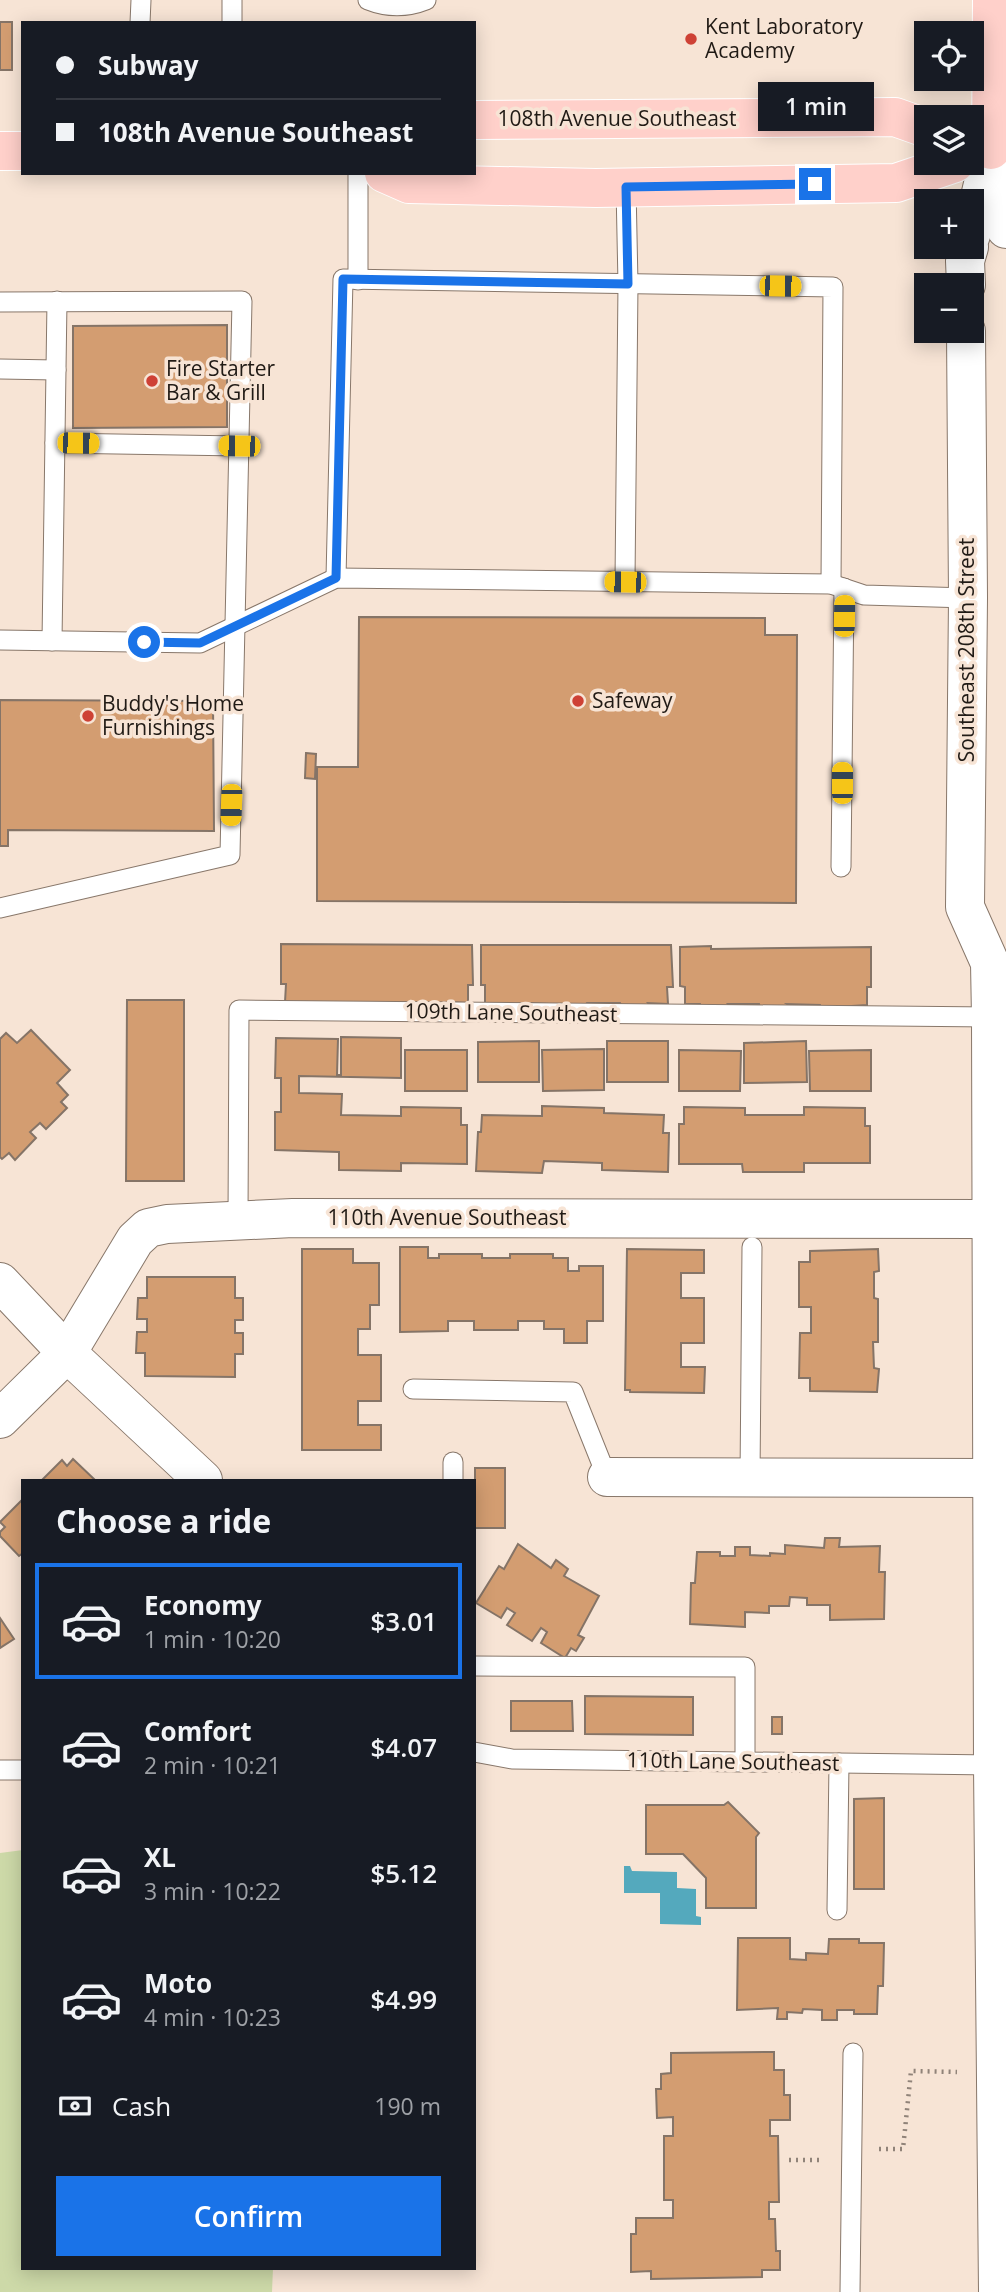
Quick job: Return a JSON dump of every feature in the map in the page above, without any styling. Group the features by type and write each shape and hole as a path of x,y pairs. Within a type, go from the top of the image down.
{"main road":[{"path":"981,189 989,151 992,0"},
{"name":"108th Avenue Southeast","path":"476,120 895,117 914,124"},
{"path":"0,152 21,151"},
{"path":"989,151 1006,229"},
{"path":"389,175 409,184 626,187 896,183 920,175"},
{"name":"Southeast 208th Street","path":"966,343 968,598 965,907 998,963"},
{"name":"Southeast 208th Street","path":"998,2292 1002,2234 993,1765 999,1569 992,1478 991,1219 998,1168 998,963 1006,924"},
{"name":"110th Avenue Southeast","path":"0,1419 67,1353 142,1231 175,1222 238,1219 991,1219"},
{"path":"0,1282 67,1353 202,1479"},
{"path":"607,1477 992,1478"}],"lane":[{"path":"141,0 141,21"},
{"path":"232,0 232,21"},
{"path":"368,0 387,6 405,6 426,0"},
{"path":"358,175 358,280"},
{"path":"625,582 628,284 626,187"},
{"path":"336,578 343,279 833,287 841,867"},
{"path":"0,908 230,855 242,301 2,300"},
{"path":"52,641 57,301"},
{"path":"0,369 56,370"},
{"path":"55,443 239,446"},
{"path":"0,640 200,643 336,578 838,586 863,595 968,598"},
{"name":"109th Lane Southeast","path":"238,1219 239,1010 996,1038"},
{"path":"750,1478 752,1247"},
{"path":"413,1389 573,1392 607,1477"},
{"path":"476,1666 745,1667 745,1762"},
{"name":"110th Lane Southeast","path":"476,1752 512,1759 993,1765"},
{"path":"837,1910 839,1763"},
{"path":"0,1770 21,1770"},
{"path":"850,2292 853,2053"}],"path":[{"path":"789,2160 825,2160 867,2148 903,2149 911,2071 997,2073"}],"green space":[{"path":"21,1850 21,2270 273,2270 272,2292 0,2292 0,1853"}],"water":[{"path":"624,1866 630,1866 632,1871 677,1872 677,1888 696,1889 696,1916 701,1917 701,1925 660,1924 660,1893 624,1893"}],"building":[{"path":"0,22 12,22 12,70 0,70"},
{"path":"227,325 227,427 73,428 73,326"},
{"name":"Safeway","path":"359,617 765,618 765,635 797,635 796,903 317,901 317,767 358,767"},
{"path":"0,700 213,701 214,831 8,830 8,846 0,846"},
{"path":"306,753 316,754 315,779 305,778"},
{"path":"281,944 472,945 473,985 468,985 468,1003 450,1002 451,1006 285,1002 286,984 281,984"},
{"path":"481,945 671,945 673,987 667,987 668,1004 648,1003 650,1006 622,1007 620,1003 588,1003 591,1006 530,1003 531,1007 485,1003 485,985 481,985"},
{"path":"711,946 711,949 871,947 871,987 867,987 867,1005 821,1008 820,1005 787,1004 791,1007 760,1008 759,1004 728,1004 731,1008 701,1008 700,1004 685,1004 685,987 680,986 680,947"},
{"path":"127,1000 184,1000 184,1181 126,1181"},
{"path":"31,1030 70,1070 57,1083 68,1095 61,1102 67,1108 46,1129 40,1123 30,1132 36,1138 15,1160 9,1153 2,1159 0,1039 6,1033 17,1043"},
{"path":"341,1037 401,1038 401,1078 299,1076 299,1093 342,1094 341,1115 401,1116 401,1107 461,1108 461,1125 467,1125 467,1164 401,1163 401,1171 339,1170 339,1152 275,1150 275,1112 281,1112 281,1078 275,1078 276,1038 338,1039 337,1075 341,1075"},
{"path":"539,1041 539,1082 478,1082 478,1042"},
{"path":"607,1041 668,1041 668,1082 607,1082"},
{"path":"806,1041 807,1082 744,1083 744,1043"},
{"path":"604,1049 604,1090 543,1091 542,1050"},
{"path":"405,1050 467,1050 467,1091 405,1091"},
{"path":"679,1050 741,1051 740,1091 679,1091"},
{"path":"871,1050 871,1091 810,1091 809,1051"},
{"path":"542,1106 604,1108 604,1113 664,1115 663,1133 669,1133 668,1172 602,1170 602,1163 544,1161 542,1173 476,1171 478,1132 481,1132 482,1115 542,1116"},
{"path":"684,1107 745,1108 745,1115 804,1115 804,1107 865,1108 865,1126 870,1126 870,1163 804,1163 804,1172 743,1172 742,1164 679,1164 679,1124 684,1124"},
{"path":"400,1247 428,1247 428,1258 439,1258 439,1254 482,1254 482,1258 510,1258 510,1254 553,1254 553,1258 568,1258 568,1271 579,1271 579,1266 603,1266 603,1321 587,1321 587,1343 564,1343 564,1329 544,1329 544,1321 518,1321 518,1330 474,1330 474,1321 448,1321 448,1331 400,1332"},
{"path":"302,1249 353,1249 353,1263 379,1263 379,1305 370,1305 370,1329 358,1329 358,1355 381,1355 381,1401 358,1401 358,1425 381,1425 381,1450 302,1450"},
{"path":"627,1249 704,1250 704,1273 681,1273 681,1298 704,1298 704,1343 681,1343 681,1367 705,1367 704,1393 625,1390"},
{"path":"878,1249 879,1271 874,1272 874,1298 878,1299 878,1342 873,1342 874,1368 879,1369 877,1392 810,1391 810,1378 799,1378 800,1333 811,1333 811,1307 799,1307 799,1262 810,1262 810,1251"},
{"path":"147,1277 235,1277 235,1298 243,1298 243,1320 235,1320 235,1333 243,1333 243,1354 235,1354 235,1377 145,1376 145,1353 136,1353 137,1332 147,1332 147,1319 137,1319 138,1298 147,1298"},
{"path":"73,1459 94,1479 43,1479 62,1460 67,1466"},
{"path":"475,1468 505,1468 505,1528 476,1528"},
{"path":"21,1501 19,1556 0,1536 5,1527 0,1522"},
{"path":"825,1538 840,1538 839,1547 880,1546 879,1572 885,1572 884,1619 830,1620 830,1605 807,1605 807,1598 790,1597 789,1606 769,1606 769,1613 745,1612 745,1627 690,1624 691,1583 695,1583 697,1552 720,1552 720,1556 735,1556 735,1547 750,1547 750,1555 770,1556 770,1553 785,1554 785,1545 824,1548"},
{"path":"518,1544 551,1568 556,1560 568,1569 564,1576 599,1596 578,1635 584,1638 576,1651 571,1648 565,1658 541,1643 547,1632 541,1628 532,1641 507,1625 515,1613 507,1608 501,1618 476,1603 499,1566 504,1569"},
{"path":"0,1618 14,1639 0,1648"},
{"path":"585,1696 693,1697 693,1735 585,1734"},
{"path":"511,1701 572,1701 573,1731 511,1731"},
{"path":"772,1717 782,1717 782,1734 772,1734"},
{"path":"884,1798 884,1889 854,1889 854,1799"},
{"path":"728,1802 759,1833 756,1837 756,1908 706,1908 706,1878 683,1854 646,1854 646,1805 724,1805"},
{"path":"738,1938 790,1938 790,1959 806,1960 806,1953 828,1954 829,1939 859,1939 859,1943 884,1943 883,1986 878,1986 877,2014 854,2014 854,2010 837,2010 837,2020 822,2020 822,2010 803,2009 802,2013 787,2012 787,2019 777,2019 778,2008 737,2010"},
{"path":"774,2052 774,2070 784,2070 784,2095 790,2095 790,2120 770,2120 770,2136 778,2136 779,2202 769,2202 769,2219 775,2219 776,2251 780,2251 780,2270 762,2270 762,2277 651,2279 651,2271 631,2272 631,2234 636,2234 636,2218 673,2218 673,2200 664,2200 664,2136 673,2136 673,2117 657,2118 656,2089 661,2089 661,2074 671,2073 671,2053"}],"place":[{"name":"Kent Laboratory Academy","path":"691,39"},
{"name":"Fire Starter Bar & Grill","path":"152,381"},
{"name":"Safeway","path":"578,701"},
{"name":"Buddy's Home Furnishings","path":"88,716"}],"route":[{"path":"144,642 200,643 336,578 343,279 628,284 626,187 815,184"}]}
